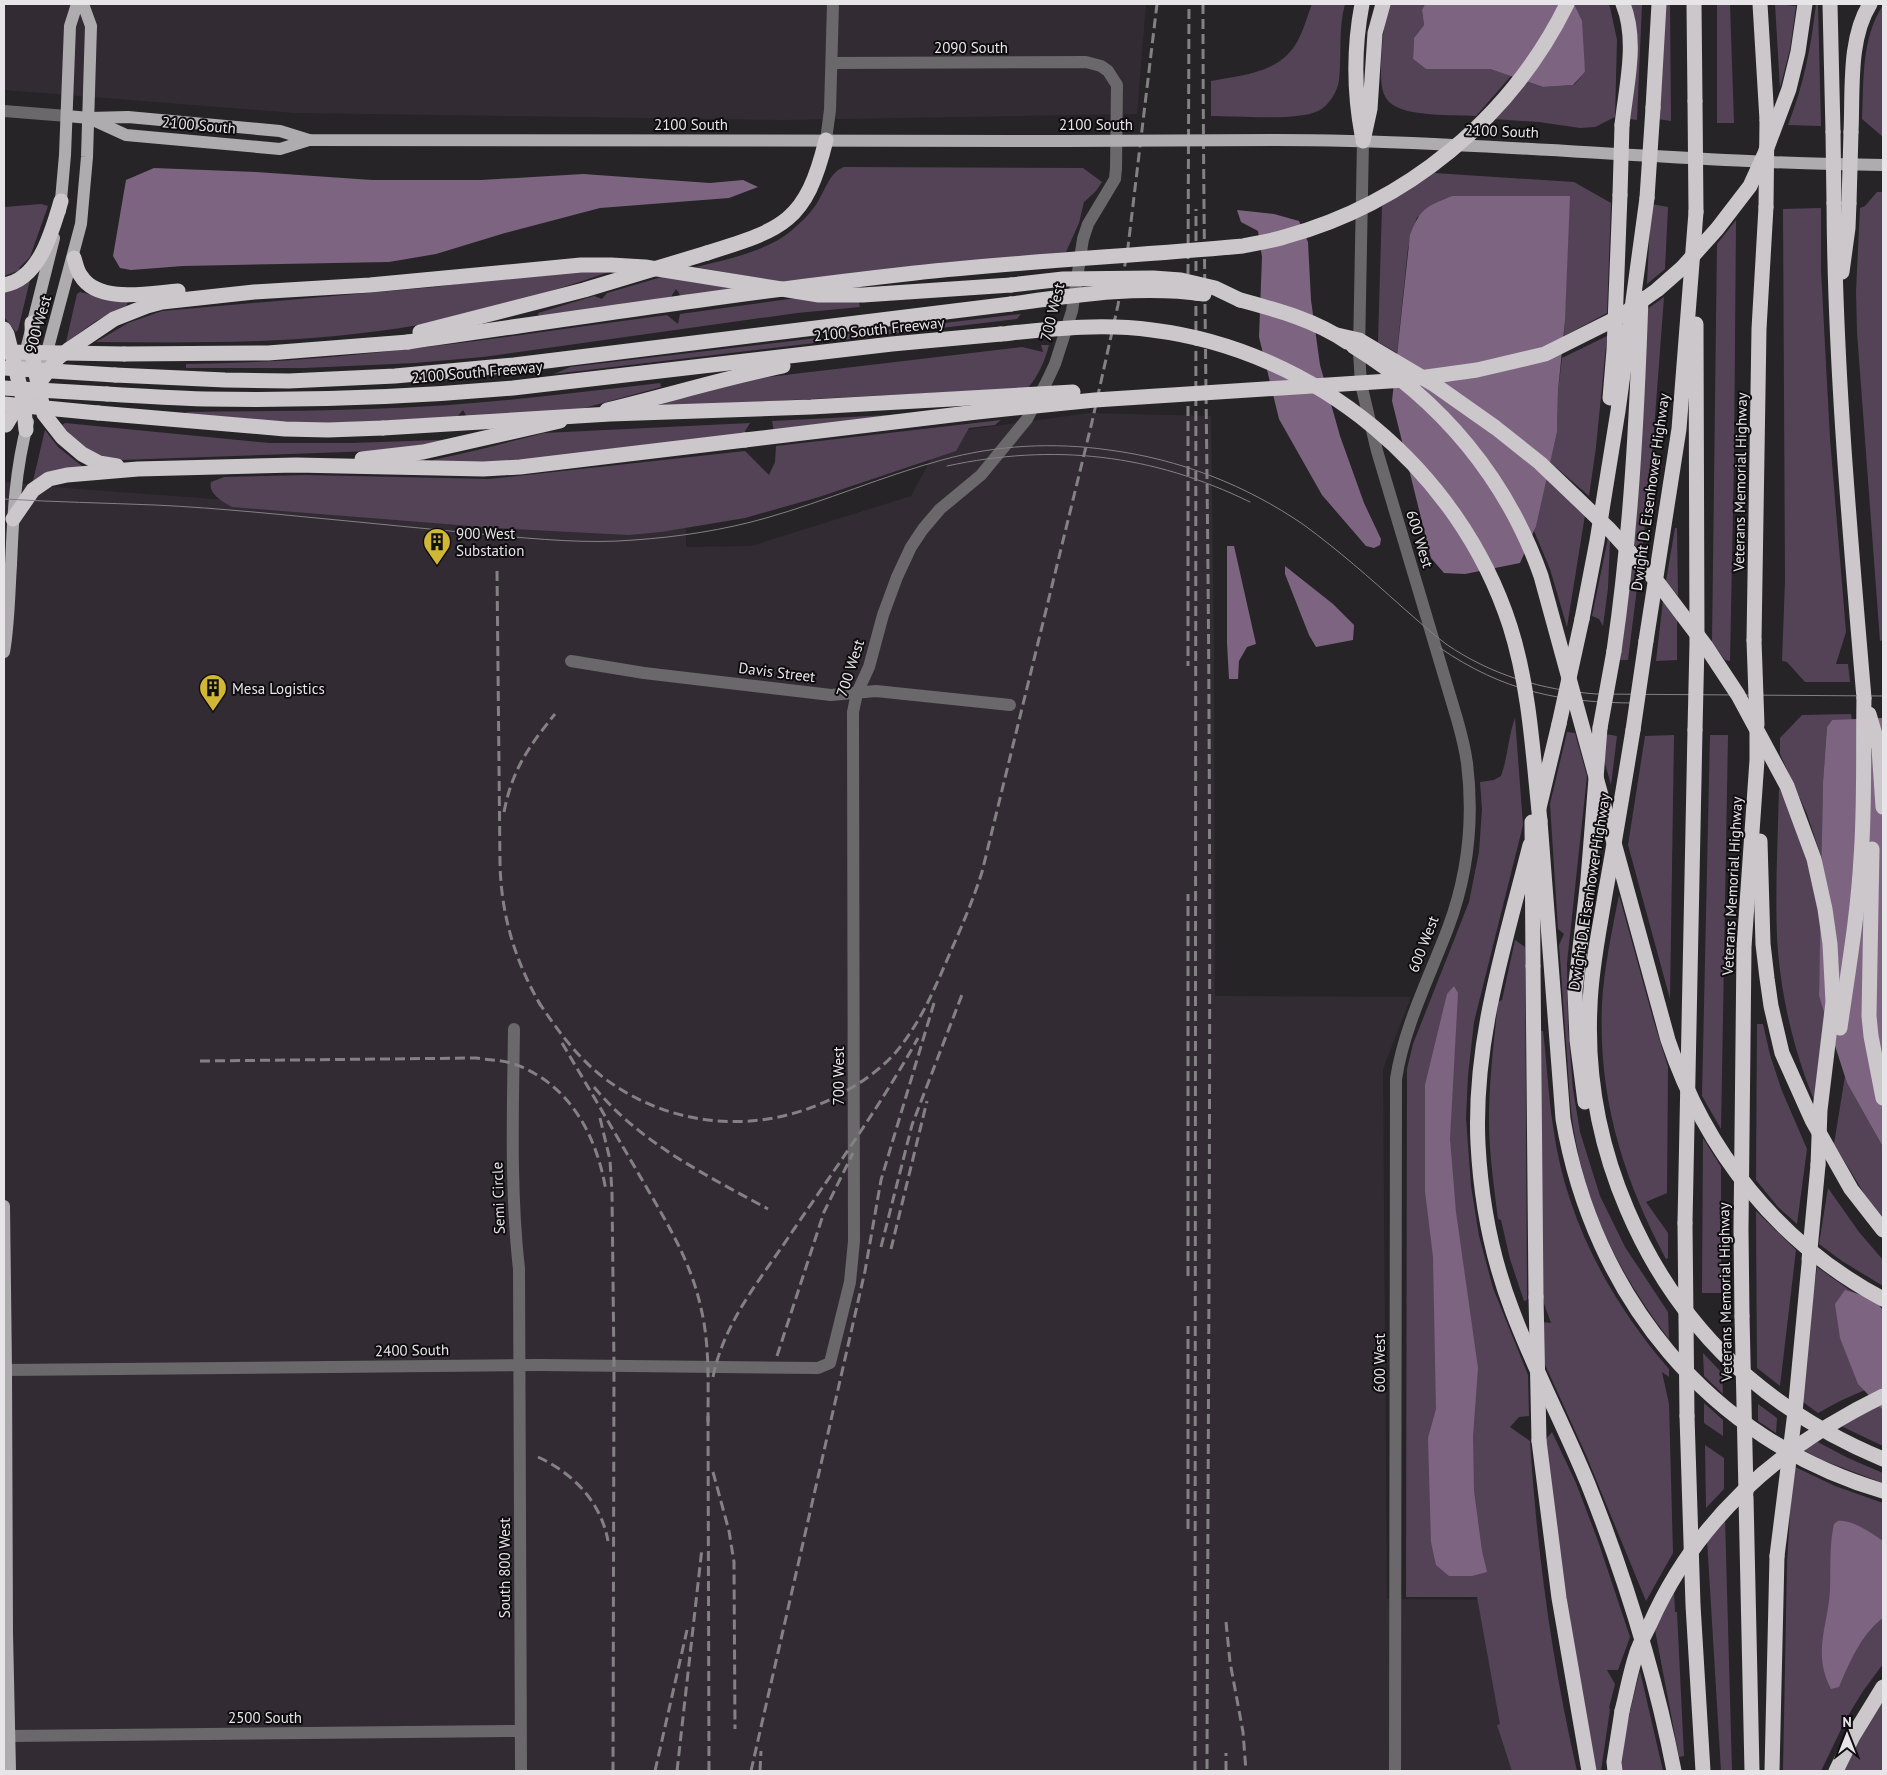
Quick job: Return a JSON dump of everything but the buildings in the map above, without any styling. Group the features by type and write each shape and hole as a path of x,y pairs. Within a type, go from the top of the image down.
{"highway":[{"path":"1362,4 1357,27 1356,105 1363,141"},
{"path":"1363,141 1370,109 1375,33 1383,4"},
{"path":"4,352 124,354 268,353 358,345 913,273 1243,246 1284,237 1331,221 1366,205 1409,182 1450,152 1502,103 1532,63 1567,4"},
{"path":"1605,496 1608,418 1614,350 1622,125 1630,53 1629,26 1622,4"},
{"path":"1659,4 1644,230 1605,496 1582,619 1559,724 1488,1014 1481,1052 1478,1137 1481,1182 1491,1238 1509,1301 1588,1483 1632,1604 1659,1703 1674,1771"},
{"path":"1694,4 1697,643 1685,1223 1687,1416 1693,1605 1703,1771"},
{"name":"Veterans Memorial Highway","path":"1752,1771 1741,1230 1744,948 1757,760 1754,640 1760,329 1766,207 1767,120 1760,4"},
{"path":"13,519 33,490 49,479 68,475 138,469 296,465 482,469 520,467 977,412 1095,400 1404,380 1485,368 1545,354 1591,332 1638,305 1657,290 1688,262 1718,229 1750,186 1765,153 1789,89 1798,52 1805,4"},
{"path":"1830,4 1833,132 1841,203 1848,228 1835,318 1864,698 1872,749 1869,1016 1883,1098"},
{"path":"1841,203 1851,132 1855,44 1862,18 1870,4"},
{"path":"406,339 584,290 750,240 774,229 793,215 806,198 816,178 826,140"},
{"path":"4,285 19,280 33,267 44,248 61,201"},
{"name":"Dwight D. Eisenhower Highway","path":"1696,212 1679,429 1590,998 1590,1044 1597,1109 1605,1145 1619,1190 1641,1241 1660,1273 1705,1334 1747,1376 1786,1406 1835,1436 1883,1459"},
{"path":"1605,1145 1586,1102 1577,1040 1575,990 1587,888 1600,728 1614,651 1624,578 1638,393 1644,230"},
{"path":"74,258 80,275 85,281 93,288 106,293 130,294 208,290 254,292"},
{"path":"5,431 16,408 39,384 58,358 98,329 131,312 162,302 254,292 370,285 581,265 610,265 645,268 819,295 863,295 1011,285 1081,278 1153,278 1181,280 1216,288 1240,300"},
{"name":"2100 South Freeway","path":"4,368 225,380 289,381 395,376 514,365 1091,293 1136,290 1175,290 1240,300 1296,317 1337,335"},
{"path":"32,323 34,364 44,414 62,438 82,454 99,463 138,469"},
{"name":"2100 South Freeway","path":"4,388 204,399 281,400 455,393 892,344 1054,328 1105,326 1158,330 1197,338 1267,361 1328,393 1361,416 1401,451 1434,487 1462,525 1485,565 1507,617 1520,660 1532,742"},
{"path":"4,329 8,334 23,400 26,430"},
{"path":"1337,335 1359,340 1435,385 1496,428 1540,463 1610,530 1659,584 1705,645 1738,695 1787,786 1814,859 1825,909 1830,944 1833,1002 1820,1110 1818,1165 1795,1412 1777,1556 1772,1771"},
{"path":"1337,335 1398,377 1447,421 1475,453 1496,483 1525,535 1541,576 1668,1040 1690,1096 1708,1130 1728,1162 1751,1192 1791,1234 1837,1270 1883,1299"},
{"path":"4,395 34,364 50,343"},
{"path":"296,465 423,452 672,395 752,372 892,344"},
{"path":"4,404 285,429 328,430 610,414 821,406 1096,391 1217,393"},
{"path":"1864,698 1879,748 1883,807"},
{"path":"1818,1165 1828,1112 1856,914 1863,825 1864,698"},
{"path":"1532,742 1563,1119 1570,1158 1580,1194 1608,1262 1627,1295 1661,1343 1707,1391 1738,1417 1802,1458 1846,1478 1883,1491"},
{"path":"1532,742 1536,1297 1539,1441 1559,1598 1589,1771"},
{"path":"1757,760 1764,944 1771,1006 1782,1053 1812,1120 1851,1189 1883,1230"},
{"path":"1615,1771 1614,1762 1622,1711 1636,1655 1662,1596 1709,1528 1739,1494 1770,1465 1846,1414 1883,1396"},
{"path":"1836,1771 1853,1736 1883,1687"}],"main road":[{"name":"900 West","path":"5,431 58,225 61,201 70,26 77,4"},
{"name":"900 West","path":"4,652 8,632 17,474 26,430 74,258 81,224 89,118 90,26 83,4"},
{"name":"2100 South","path":"66,116 89,118 128,116 270,130 280,131 309,140 1363,141 1794,164 1883,165"},
{"name":"2100 South","path":"89,118 126,135 280,149 309,140"},
{"path":"4,1206 6,1370 5,1633 10,1771"}],"street":[{"path":"826,140 830,110 834,4"},
{"name":"2090 South","path":"832,63 1078,62 1094,64 1108,71"},
{"name":"700 West","path":"818,1368 830,1363 850,1282 854,1241 853,712 857,693 869,667 883,615 894,584 911,547 922,529 940,509 981,475 1027,419 1055,364 1072,311 1083,239 1088,224 1115,179 1117,85 1108,71"},
{"name":"2100 South","path":"4,111 66,116"},
{"name":"600 West","path":"1363,141 1358,352 1362,384 1377,451 1457,719 1467,762 1470,803 1467,861 1449,926 1406,1034 1396,1079 1395,1771"},
{"name":"Davis Street","path":"570,661 644,673 831,695 885,691 1010,706"},
{"name":"Semi Circle","path":"514,1029 512,1174 514,1224 519,1269 519,1365"},
{"name":"2400 South","path":"6,1370 519,1365 818,1368"},
{"name":"South 800 West","path":"519,1365 521,1771"},
{"name":"2500 South","path":"10,1736 520,1731"}],"shaded area":[{"path":"4,4 1146,4 1137,114 782,120 295,113 4,90"},
{"path":"1312,4 1345,4 1339,80 1337,89 1329,102 1318,111 1297,116 1211,116 1211,81 1263,70 1281,60 1297,42"},
{"path":"1390,4 1425,4 1422,10 1424,25 1414,38 1413,59 1426,69 1490,69 1511,76 1476,116 1418,113 1396,107 1389,102 1384,94 1382,85 1381,65 1384,27"},
{"path":"1425,4 1574,4 1582,21 1585,72 1573,85 1543,87 1490,69 1426,69 1413,59 1414,38 1424,25 1422,10"},
{"path":"1574,4 1608,4 1610,7 1617,40 1615,117 1595,127 1580,128 1539,122 1493,119 1525,81 1543,87 1574,85 1585,72"},
{"path":"1626,4 1642,4 1637,120 1630,119 1633,66"},
{"path":"1663,4 1670,4 1671,121 1657,119"},
{"path":"1717,4 1730,4 1734,123 1717,123"},
{"path":"1775,4 1796,6 1790,49 1780,88"},
{"path":"1816,4 1818,4 1821,126 1788,125 1806,65"},
{"path":"1883,5 1883,137 1862,119 1867,46 1876,18"},
{"path":"844,167 1083,168 1102,182 1096,191 1084,202 1079,223 1066,252 792,284 696,267 758,250 781,238 810,213 831,178"},
{"path":"154,168 256,172 372,180 481,180 583,174 710,183 743,180 758,187 729,198 600,208 505,233 436,254 389,262 183,266 131,270 120,268 113,256 126,180"},
{"path":"1434,173 1574,182 1611,203 1607,313 1564,336 1569,196 1417,217 1408,248 1397,353 1378,342 1382,206"},
{"path":"1877,192 1883,192 1883,640 1880,641 1857,332 1856,291 1860,208 1865,206"},
{"path":"1452,196 1570,196 1565,320 1558,391 1557,432 1536,526 1520,563 1465,574 1444,573 1431,558 1392,401 1410,235 1425,209"},
{"path":"41,204 48,206 30,257 19,268 20,270 4,276 4,207"},
{"path":"1651,204 1668,207 1665,269 1647,284"},
{"path":"1821,208 1821,270 1830,439 1846,632 1836,664 1848,664 1850,682 1805,682 1787,662 1782,661 1785,581 1783,209"},
{"path":"1237,210 1274,214 1299,221 1308,242 1311,300 1320,365 1340,436 1364,503 1381,539 1380,545 1374,548 1366,546 1322,495 1279,419 1259,337 1262,257 1258,231 1241,222"},
{"path":"1736,220 1730,661 1725,660 1712,643 1717,244"},
{"path":"577,272 609,272 540,294 470,313 425,324 378,331 338,336 258,341 96,342 128,323 162,311 435,287"},
{"path":"665,276 747,290 681,299 676,289 669,300 539,317 538,313 594,296 602,299 607,293"},
{"path":"30,280 16,332 4,317 4,289"},
{"path":"80,292 128,302 126,306 96,321 66,342 77,294"},
{"path":"1664,297 1652,457 1642,553 1628,538 1646,310"},
{"path":"796,298 859,302 860,307 797,313 483,357 415,363 305,368 186,368 186,364 307,359 367,354 667,315 678,324 680,314"},
{"path":"1021,314 1017,319 554,374 570,367"},
{"path":"1607,336 1589,496 1550,462 1557,432 1558,391 1562,358"},
{"path":"1041,345 1049,345 1041,368 1028,388 637,408 759,378 1022,347 1043,352"},
{"path":"660,383 661,387 570,412 467,417 463,410 457,417 311,424 187,414 186,412 350,410 449,405"},
{"path":"1089,413 1211,416 1215,996 1411,997 1383,1069 1387,1599 1496,1600 1546,1771 4,1771 4,482 502,520 686,526 686,547 751,546 911,496 945,433"},
{"path":"908,414 774,432 772,421"},
{"path":"1001,420 995,425 969,428 956,451 819,497 745,518 661,532 629,535 496,528 232,507 214,494 211,486 211,482 224,477 306,475 489,479 745,451 769,475 775,462 776,446"},
{"path":"65,423 269,443 352,443 466,439 374,451 120,460 102,456 87,449 68,433 62,425"},
{"path":"750,423 742,436 531,461 433,464 433,460 544,433"},
{"path":"45,430 58,447 83,467 51,472 33,481"},
{"path":"1546,478 1585,515 1567,627 1550,569 1534,531"},
{"path":"1675,528 1677,528 1678,596 1666,581"},
{"path":"1608,538 1610,540 1608,588 1603,626 1599,619 1592,616"},
{"path":"1227,546 1234,546 1256,644 1247,647 1239,661 1238,679 1229,679"},
{"path":"1626,557 1639,572 1628,660 1615,660"},
{"path":"1285,566 1333,604 1354,625 1353,640 1316,647 1309,635 1285,574"},
{"path":"1663,601 1677,619 1677,660 1656,661"},
{"path":"1851,714 1852,720 1832,720 1827,727 1823,782 1822,859 1807,814 1780,754 1780,738 1802,715"},
{"path":"1515,718 1523,825 1474,1022 1468,1075 1466,1118 1471,1186 1479,1236 1493,1288 1528,1375 1529,1416 1519,1417 1510,1427 1530,1441 1541,1565 1560,1689 1577,1771 1512,1771 1497,1725 1500,1724 1477,1597 1406,1597 1407,1069 1413,1044 1469,902 1479,852 1482,809 1480,782 1494,780 1501,776"},
{"path":"1883,718 1883,1147 1847,1083 1819,996 1823,782 1827,727 1832,720"},
{"path":"1567,732 1575,733 1587,776 1567,963 1568,1027 1573,1089 1580,1132 1600,1196 1625,1247 1668,1312 1669,1339 1637,1294 1610,1246 1590,1195 1574,1131 1559,945 1564,934 1558,929 1550,804"},
{"path":"1606,734 1617,736 1611,785 1603,756"},
{"path":"1674,735 1670,999 1628,845 1645,736"},
{"path":"1710,735 1728,735 1721,1129 1702,1096"},
{"path":"1779,788 1786,801 1807,861 1816,896 1821,928 1819,996 1825,1012 1814,1100 1794,1040 1781,979 1776,900"},
{"path":"1619,895 1668,1067 1667,1193 1646,1202 1668,1233 1668,1258 1666,1259 1637,1198 1626,1168 1616,1136 1604,1072 1602,1039 1603,990"},
{"path":"1515,940 1525,947 1527,1300 1524,1301 1510,1259 1501,1220 1498,1219 1489,1132 1491,1075 1498,1002 1502,1000"},
{"path":"1454,986 1458,993 1450,1139 1456,1212 1478,1368 1473,1436 1474,1491 1482,1551 1487,1572 1472,1576 1449,1576 1436,1565 1431,1542 1428,1438 1436,1409 1433,1257 1425,1191 1425,1085 1447,994"},
{"path":"1757,1024 1763,1024 1770,1055 1782,1091 1807,1149 1797,1224 1778,1207 1756,1180"},
{"path":"1541,1031 1543,1031 1551,1114 1559,1160 1579,1225 1609,1286 1627,1315 1669,1369 1669,1377 1662,1372 1669,1404 1673,1553 1646,1601 1586,1455 1542,1358 1542,1322 1551,1323 1542,1298"},
{"path":"1845,1076 1847,1083 1883,1147 1883,1218 1865,1195 1834,1144"},
{"path":"1703,1138 1721,1167 1721,1293 1702,1293"},
{"path":"1828,1188 1859,1232 1883,1260 1883,1286 1842,1261 1819,1244"},
{"path":"1756,1211 1796,1250 1780,1386 1757,1368"},
{"path":"1817,1267 1848,1289 1883,1309 1883,1382 1818,1413 1799,1399"},
{"path":"1845,1290 1872,1298 1883,1310 1883,1410 1858,1384 1840,1338 1835,1304"},
{"path":"1703,1353 1722,1373 1723,1394 1704,1376"},
{"path":"1704,1403 1723,1420 1723,1436 1704,1423"},
{"path":"1883,1403 1883,1446 1839,1425"},
{"path":"1758,1404 1777,1418 1776,1433 1758,1421"},
{"path":"1552,1432 1576,1483 1598,1541 1630,1637 1618,1670 1607,1670 1615,1684 1609,1708 1601,1771 1591,1771 1579,1712 1545,1440"},
{"path":"1814,1440 1848,1458 1883,1473 1883,1483 1822,1460 1805,1451"},
{"path":"1705,1445 1724,1458 1724,1489 1706,1508"},
{"path":"1793,1466 1835,1486 1883,1503 1883,1664 1863,1691 1846,1719 1821,1771 1783,1771 1787,1563"},
{"path":"1725,1518 1732,1771 1721,1771 1707,1539"},
{"path":"1838,1521 1855,1524 1883,1541 1883,1618 1875,1624 1862,1640 1839,1687 1831,1689 1825,1676 1822,1651 1829,1603 1831,1540 1834,1524"},
{"path":"1674,1590 1675,1612 1677,1612 1684,1756 1679,1757 1655,1630"},
{"path":"1640,1671 1663,1771 1621,1771 1626,1727"},
{"path":"1883,1697 1883,1771 1842,1771"}],"tram line":[{"path":"4,499 204,508 526,538 616,541 684,535 750,522 811,504 920,466 983,451 1025,446 1067,446 1109,450 1135,454 1186,467 1235,486 1259,498 1304,525 1329,544 1446,644 1481,664 1518,679 1556,689 1596,694 1883,696"},
{"path":"947,466 1026,455 1102,457 1139,463 1176,473 1250,502"},
{"path":"1440,648 1463,663 1487,675 1533,692 1582,700 1636,703"}],"railway":[{"path":"538,1001 568,1042 604,1078 632,1096 661,1109 691,1117 723,1121 754,1121 786,1115 816,1106 846,1091 873,1074 896,1052 913,1029 939,979 982,872 1092,422 1118,305 1128,247 1157,4"},
{"path":"1188,274 1189,4"},
{"path":"1203,4 1210,846 1207,1771"},
{"path":"1195,1771 1196,209"},
{"path":"1188,406 1188,666"},
{"path":"497,571 501,882 511,937 524,972 541,1006"},
{"path":"504,812 512,783 523,759 555,714"},
{"path":"1188,894 1188,1276"},
{"path":"881,1247 912,1125 963,992"},
{"path":"751,1771 865,1271 881,1180 934,1003"},
{"path":"713,1377 725,1338 744,1302 872,1114 918,1038"},
{"path":"562,1043 665,1219 689,1269 700,1304 705,1333 708,1363 708,1422"},
{"path":"200,1061 476,1058 514,1064 534,1073 551,1085 578,1114 596,1151 606,1191"},
{"path":"594,1087 612,1107 653,1141 698,1170 768,1209"},
{"path":"891,1249 927,1101"},
{"path":"600,1118 610,1160 612,1193 614,1367 613,1771"},
{"path":"777,1356 824,1212 853,1153"},
{"path":"1188,1326 1188,1529"},
{"path":"708,1416 709,1771"},
{"path":"538,1457 563,1471 584,1490 599,1514 608,1541"},
{"path":"713,1472 729,1531 734,1562 735,1729"},
{"path":"677,1771 702,1548"},
{"path":"1226,1622 1230,1662 1243,1732 1246,1771"},
{"path":"655,1771 687,1630"},
{"path":"760,1771 761,1751"},
{"path":"1226,1753 1226,1771"}],"place":[{"name":"900 West Substation","path":"437,566"},
{"name":"Mesa Logistics","path":"213,712"}]}
